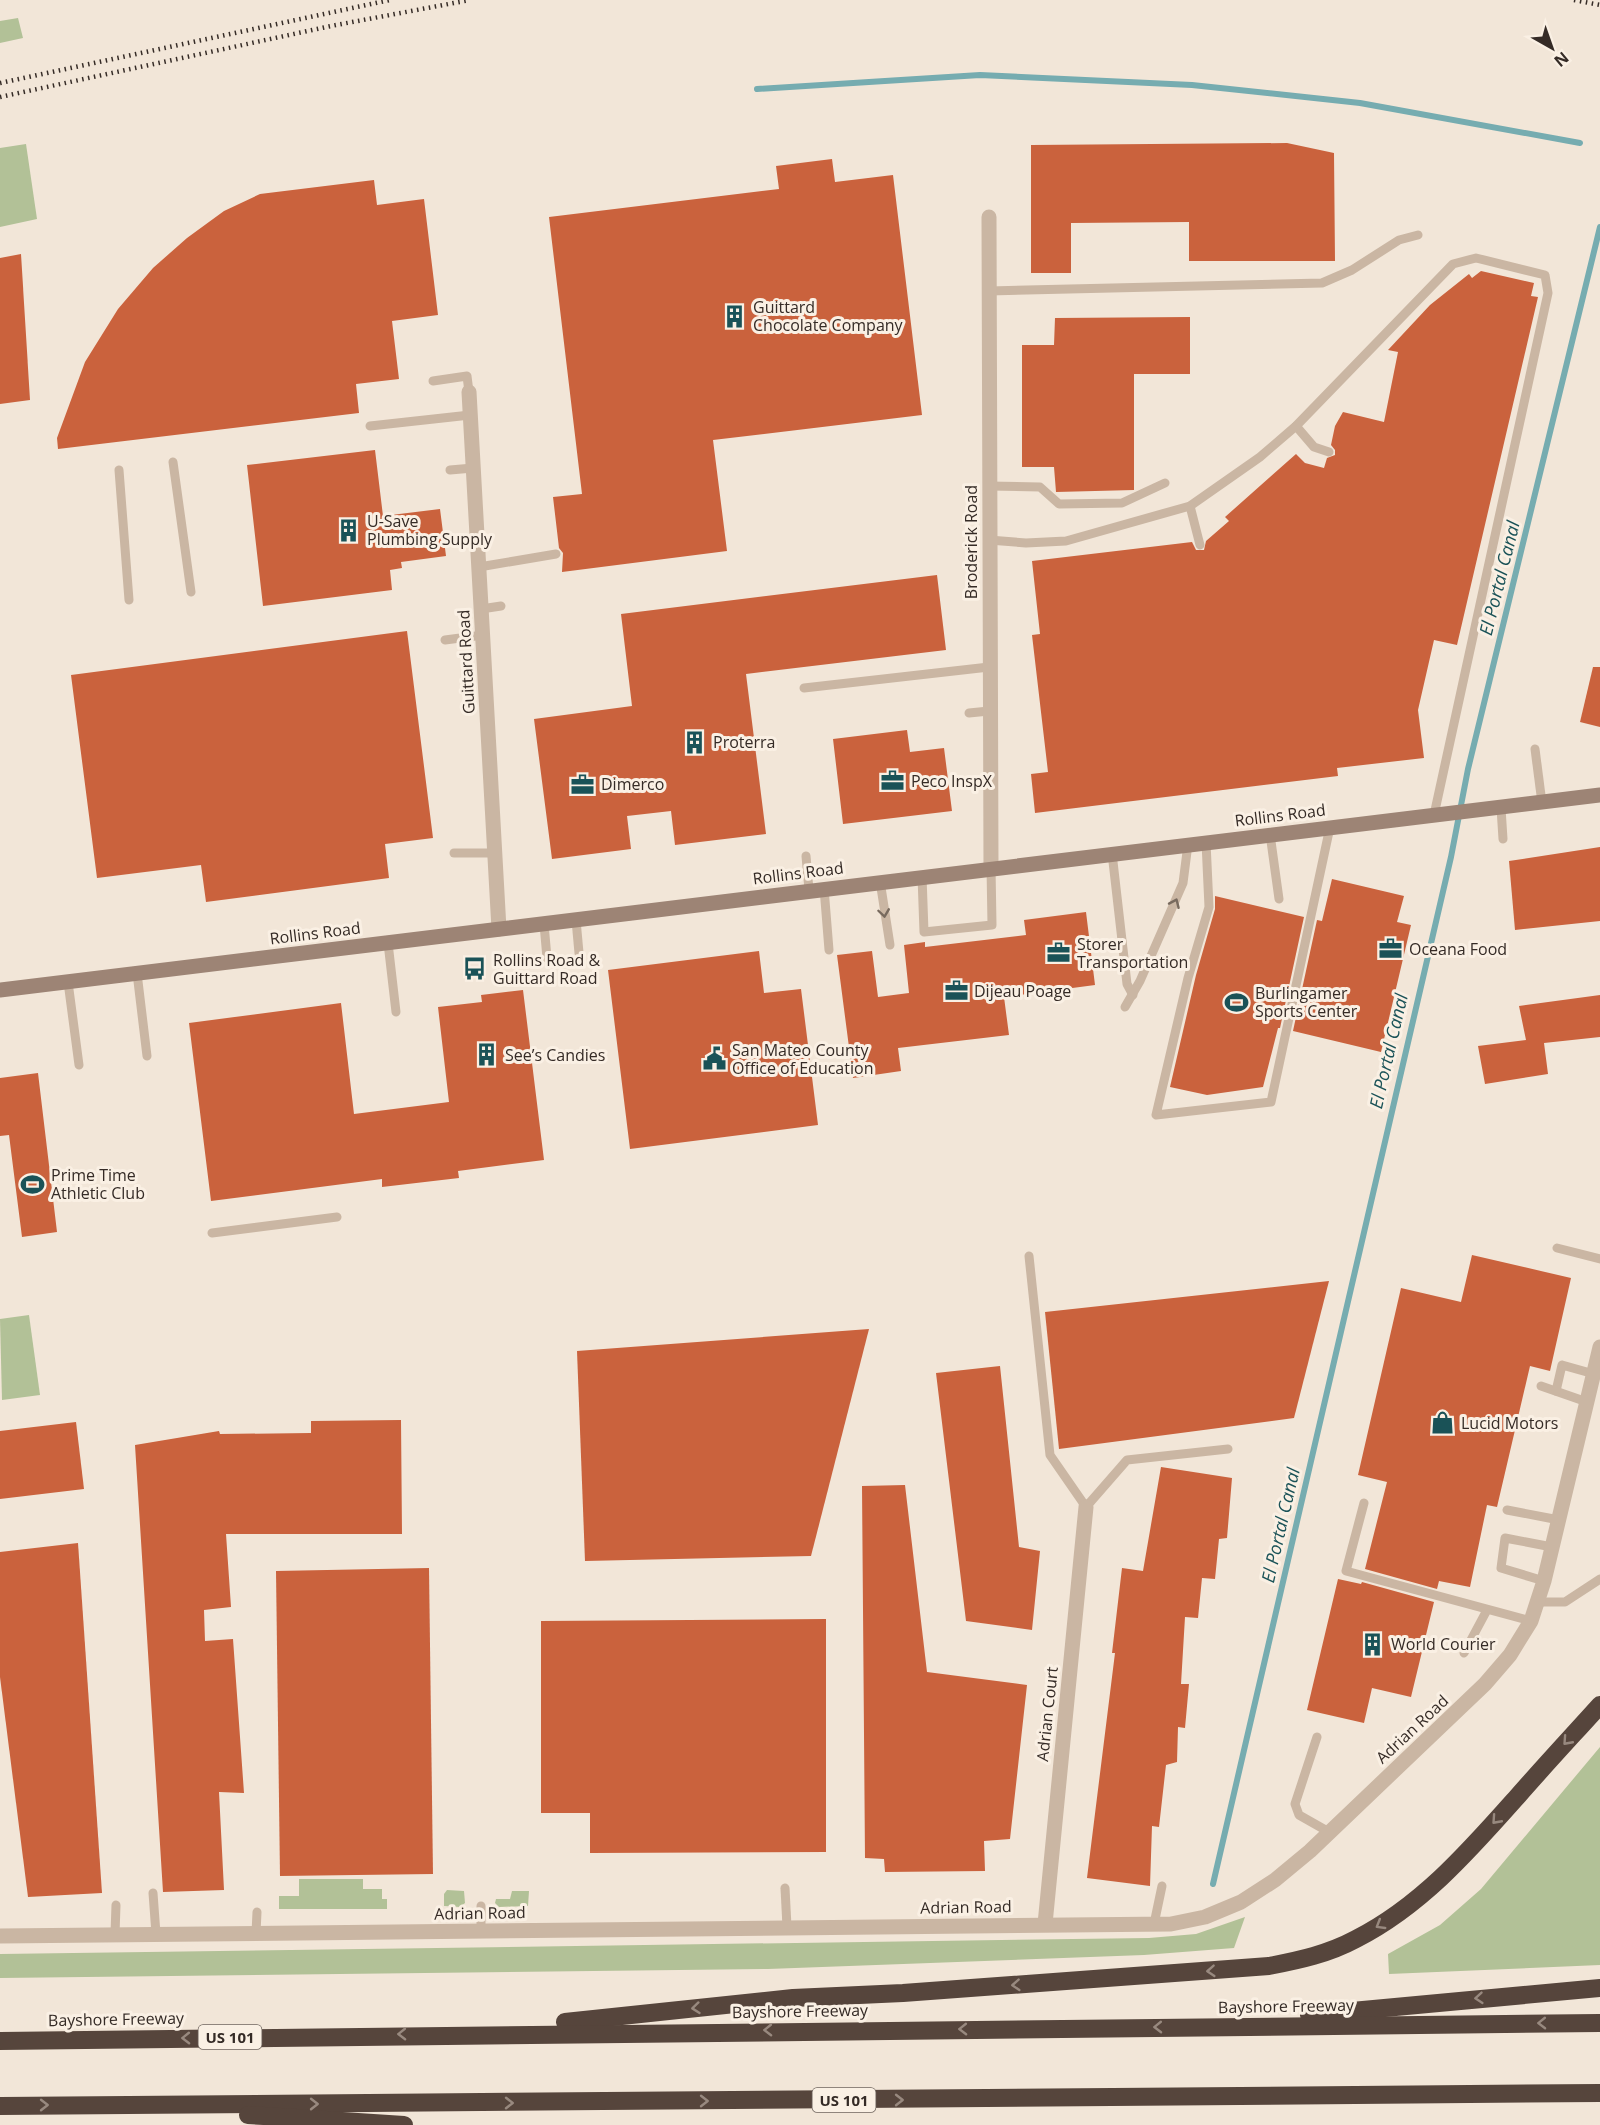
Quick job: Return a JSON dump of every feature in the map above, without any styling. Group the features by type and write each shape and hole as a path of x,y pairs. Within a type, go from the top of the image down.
{"highway":[{"path":"460,2034 793,1998 903,1993 1210,1971 1269,1966 1312,1958 1356,1940 1394,1917 1427,1891 1471,1848 1600,1705"},
{"path":"1190,2026 1600,1988"},
{"name":"Bayshore Freeway","path":"0,2041 460,2034 1600,2023"},
{"name":"US 101","path":"0,2106 1600,2093"},
{"path":"87,2105 404,2125"}],"main road":[{"name":"Rollins Road","path":"0,990 991,867 1600,795"}],"street":[{"name":"Broderick Road","path":"989,217 991,867"},
{"name":"Guittard Road","path":"469,392 499,929"},
{"name":"Adrian Road","path":"0,1936 1171,1924 1205,1917 1241,1902 1275,1880 1485,1684 1510,1655 1531,1621 1538,1602 1600,1347"},
{"name":"Adrian Court","path":"1045,1924 1086,1507"}],"lane":[{"path":"989,291 1322,283 1352,270 1399,240 1418,235"},
{"path":"989,540 1026,543 1066,541 1190,506 1260,457 1296,426 1453,264 1476,258 1545,275 1548,293 1439,814"},
{"path":"433,381 467,376 469,392"},
{"path":"370,426 470,415"},
{"path":"1296,426 1314,447 1329,452"},
{"path":"173,462 191,591"},
{"path":"450,470 473,468"},
{"path":"119,470 129,600"},
{"path":"989,486 1040,487 1059,504 1101,504 1122,503 1165,483"},
{"path":"1190,506 1200,545"},
{"path":"479,567 556,554"},
{"path":"481,609 501,606"},
{"path":"445,640 483,635"},
{"path":"804,688 989,667"},
{"path":"969,713 989,711"},
{"path":"1535,749 1542,802"},
{"path":"1501,808 1503,840"},
{"path":"1206,842 1209,907 1188,978 1156,1115 1271,1102 1330,827"},
{"path":"1270,834 1279,899"},
{"path":"1125,1007 1133,995 1183,883 1188,844"},
{"path":"454,853 495,853"},
{"path":"1112,853 1127,984 1133,995"},
{"path":"806,856 817,889 829,950"},
{"path":"922,876 924,932 992,925 989,903 991,867"},
{"path":"880,881 890,945"},
{"path":"576,920 579,953"},
{"path":"544,924 547,958"},
{"path":"388,943 396,1012"},
{"path":"137,973 147,1056"},
{"path":"68,981 78,1065"},
{"path":"212,1233 337,1217"},
{"path":"1557,1248 1600,1259"},
{"path":"1029,1257 1050,1455 1086,1507 1127,1460 1228,1449"},
{"path":"1556,1391 1562,1365 1594,1374"},
{"path":"1541,1386 1587,1402"},
{"path":"1364,1503 1346,1571 1531,1621"},
{"path":"1507,1510 1559,1520"},
{"path":"1544,1581 1501,1568 1505,1538 1552,1546"},
{"path":"1538,1602 1565,1602 1600,1579"},
{"path":"1464,1653 1487,1610"},
{"path":"1317,1737 1295,1804 1299,1815 1329,1832"},
{"path":"1154,1924 1162,1886"},
{"path":"785,1887 787,1927"},
{"path":"153,1893 156,1934"},
{"path":"116,1905 116,1934"},
{"path":"481,1906 481,1930"},
{"path":"256,1933 257,1912"}],"green space":[{"path":"18,18 23,38 0,43 0,21"},
{"path":"26,144 37,219 0,227 0,148"},
{"path":"29,1315 40,1395 2,1400 0,1319"},
{"path":"1600,1747 1600,1965 1389,1974 1388,1954 1440,1925 1481,1889"},
{"path":"299,1879 363,1879 363,1889 382,1889 382,1899 387,1899 387,1909 279,1909 279,1896 299,1896"},
{"path":"447,1890 464,1891 465,1903 460,1907 444,1906 444,1894"},
{"path":"512,1891 529,1891 528,1906 499,1907 495,1903 496,1899 510,1899"},
{"path":"1245,1917 1234,1948 1144,1955 768,1969 0,1978 0,1954 1149,1938 1196,1934"}],"building":[{"path":"1287,143 1334,153 1335,261 1189,261 1189,222 1071,223 1071,273 1031,273 1031,145"},
{"name":"Guittard Chocolate Company","path":"832,159 835,182 893,175 922,415 713,440 727,551 562,572 563,553 559,548 553,497 582,494 549,217 779,189 776,166"},
{"path":"374,180 377,205 424,199 438,315 392,321 399,379 356,384 359,413 58,449 57,438 85,362 118,309 153,268 187,238 224,211 260,194"},
{"path":"21,254 30,400 0,404 0,258"},
{"path":"1481,271 1534,283 1531,296 1538,297 1457,645 1434,640 1418,710 1424,758 1337,768 1338,776 1035,813 1031,774 1048,772 1032,635 1040,634 1032,561 1192,542 1196,550 1204,550 1206,541 1229,521 1225,517 1296,454 1305,463 1324,468 1327,458 1335,455 1335,450 1331,445 1335,426 1343,412 1384,422 1398,352 1388,350 1430,305 1469,274 1472,278"},
{"path":"1190,317 1190,374 1134,374 1134,490 1056,492 1054,467 1022,467 1022,345 1054,345 1055,318"},
{"name":"U-Save Plumbing Supply","path":"375,450 383,516 440,509 446,556 401,562 402,568 390,570 392,590 263,606 247,465"},
{"path":"937,575 946,650 746,674 766,834 675,845 671,811 627,816 631,849 552,859 534,719 632,706 621,614"},
{"path":"407,631 433,838 385,844 389,878 206,902 201,865 97,878 71,675"},
{"path":"1593,667 1600,667 1600,727 1580,722"},
{"name":"Peco InspX","path":"907,730 910,752 944,748 952,811 843,824 833,739"},
{"path":"1600,847 1600,921 1515,930 1509,861"},
{"path":"1332,879 1404,896 1397,922 1411,925 1381,1052 1293,1031 1317,920 1322,921"},
{"name":"Burlingamer Sports Center","path":"1215,896 1304,917 1280,1028 1278,1028 1263,1087 1207,1095 1170,1087 1196,975 1215,909"},
{"path":"1086,912 1095,985 1004,997 1009,1035 898,1048 901,1071 853,1078 837,955 872,951 878,997 909,993 904,945 925,942 925,947 1026,935 1024,920"},
{"name":"San Mateo County Office of Education","path":"759,951 764,993 801,989 818,1125 630,1149 608,970"},
{"path":"523,990 544,1160 458,1171 459,1178 382,1187 382,1179 211,1201 189,1023 341,1003 354,1114 449,1102 438,1007 482,1002 481,995"},
{"path":"1600,995 1600,1037 1544,1043 1548,1074 1485,1084 1478,1046 1526,1040 1519,1006"},
{"name":"Prime Time Athletic Club","path":"38,1073 57,1232 22,1237 9,1135 0,1136 0,1078"},
{"name":"Lucid Motors","path":"1472,1255 1571,1278 1550,1371 1530,1366 1497,1507 1487,1505 1470,1587 1439,1581 1437,1589 1365,1569 1387,1482 1358,1475 1401,1288 1461,1302"},
{"path":"1329,1281 1294,1418 1059,1449 1045,1312"},
{"path":"869,1329 811,1556 585,1561 577,1351"},
{"path":"1000,1366 1019,1547 1040,1551 1032,1630 966,1621 936,1373"},
{"path":"401,1420 402,1534 226,1534 231,1607 204,1610 205,1641 233,1639 244,1793 219,1792 224,1890 163,1892 135,1445 219,1431 220,1434 311,1433 311,1421"},
{"path":"76,1422 84,1489 0,1499 0,1431"},
{"path":"1161,1467 1232,1478 1227,1538 1219,1539 1215,1579 1202,1578 1198,1618 1185,1617 1181,1684 1189,1684 1185,1728 1178,1727 1177,1762 1166,1765 1159,1827 1152,1826 1150,1886 1087,1878 1115,1653 1112,1653 1122,1568 1143,1571"},
{"path":"905,1485 927,1672 1027,1685 1010,1839 984,1841 985,1871 885,1872 884,1859 865,1858 862,1486"},
{"path":"78,1543 102,1893 28,1897 0,1677 0,1552"},
{"path":"429,1568 433,1874 280,1876 276,1571"},
{"name":"World Courier","path":"1338,1579 1361,1584 1362,1582 1434,1602 1411,1697 1372,1688 1364,1723 1307,1710"},
{"path":"826,1619 826,1852 590,1853 590,1813 541,1813 541,1621"}],"waterway":[{"path":"757,89 980,75 1192,85 1360,103 1580,143"},
{"name":"El Portal Canal","path":"1213,1884 1451,857 1468,769 1600,227"}],"railway":[{"path":"0,83 390,0"},
{"path":"0,97 331,26 470,0"},
{"path":"1574,0 1600,5"}],"place":[{"name":"Guittard Chocolate Company","path":"735,316"},
{"name":"U-Save Plumbing Supply","path":"349,530"},
{"name":"Proterra","path":"695,742"},
{"name":"Peco InspX","path":"893,781"},
{"name":"Dimerco","path":"583,784"},
{"name":"Oceana Food","path":"1391,949"},
{"name":"Storer Transportation","path":"1059,953"},
{"name":"Rollins Road & Guittard Road","path":"475,969"},
{"name":"Dijeau Poage","path":"956,991"},
{"name":"Burlingamer Sports Center","path":"1237,1002"},
{"name":"See’s Candies","path":"487,1055"},
{"name":"San Mateo County Office of Education","path":"714,1059"},
{"name":"Prime Time Athletic Club","path":"33,1184"},
{"name":"Lucid Motors","path":"1443,1423"},
{"name":"World Courier","path":"1373,1644"}]}
